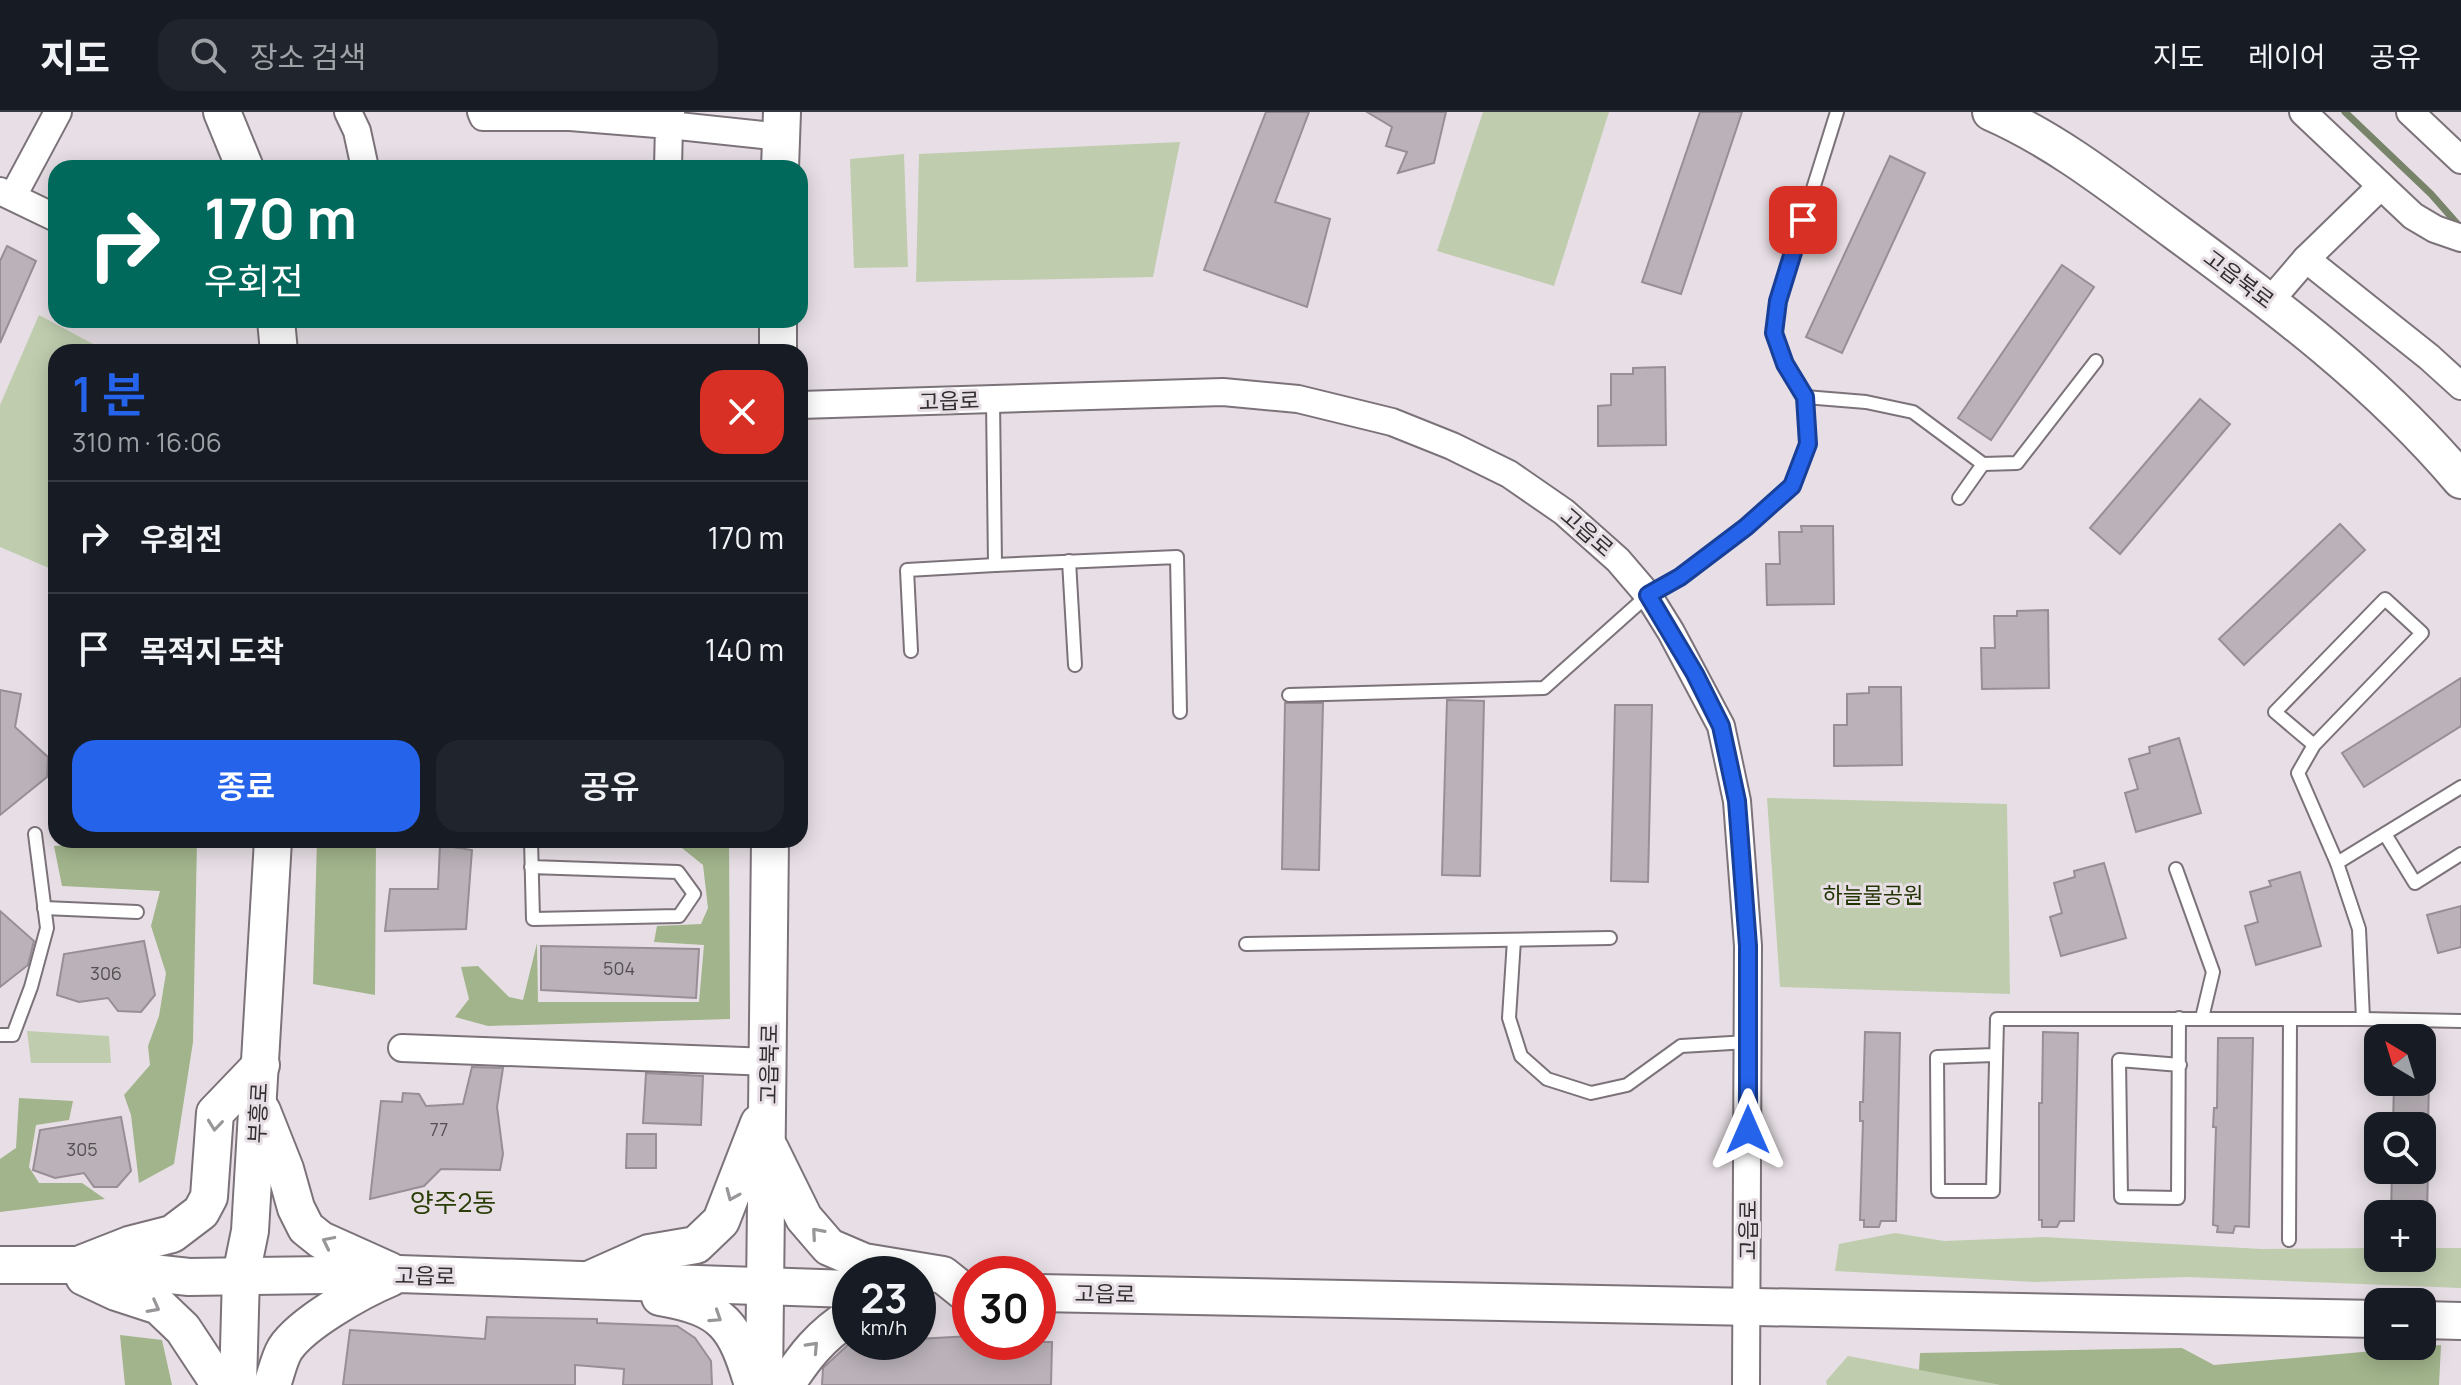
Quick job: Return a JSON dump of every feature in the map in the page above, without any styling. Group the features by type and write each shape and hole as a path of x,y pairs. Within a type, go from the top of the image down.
{"street":[{"path":"48,214 6,194 58,112"},
{"path":"222,112 242,160"},
{"path":"348,112 357,131 363,160"},
{"path":"481,112 483,117 570,114 670,119 781,139"},
{"name":"고읍북로","path":"1991,112 2074,157 2270,301 2347,365 2425,437 2461,480"},
{"path":"2303,112 2413,216 2435,229 2461,238"},
{"path":"2410,112 2461,160"},
{"path":"668,160 670,119"},
{"path":"2270,301 2306,259 2381,186"},
{"path":"2306,259 2461,386"},
{"name":"고읍로","path":"808,405 1223,392 1298,399 1392,422 1452,446 1509,474 1564,512 1618,560 1648,595 1689,663 1721,726 1737,801 1748,946 1746,1385"},
{"name":"부흥로","path":"238,1385 241,1275 250,1231 273,848"},
{"name":"고읍북로","path":"764,1385 770,848"},
{"path":"402,1048 769,1079 721,1221 696,1245 649,1253 573,1280"},
{"path":"68,1265 172,1234 201,1212 209,1197 215,1113 261,1065"},
{"path":"258,1102 306,1228 321,1240 399,1274"},
{"path":"768,1145 804,1218 829,1247 864,1262 943,1275 952,1281"},
{"name":"고읍로","path":"0,1265 68,1265 189,1277 399,1274 832,1289"},
{"path":"68,1265 116,1292 159,1306 183,1329 220,1385"},
{"path":"272,1385 285,1350 303,1330 362,1289 399,1274"},
{"path":"573,1280 688,1302 723,1319 741,1347 753,1385"},
{"name":"고읍로","path":"1056,1293 2364,1319"},
{"path":"2436,1320 2461,1321"},
{"path":"786,1385 804,1357 832,1328"}],"lane":[{"path":"1289,695 1544,688 1648,595 1680,577 1792,486 1808,444 1805,397 1785,364 1774,333 1778,301 1837,112"},
{"path":"1805,397 1866,402 1913,412 1983,464 2017,463 2096,361"},
{"path":"993,400 995,565"},
{"path":"1959,498 1983,464"},
{"path":"911,651 907,570 1177,557 1180,712"},
{"path":"1069,561 1075,665"},
{"path":"2314,745 2275,712 2385,599 2422,633 2314,745 2298,773 2337,863 2359,929 2363,1019"},
{"path":"2337,863 2461,787"},
{"path":"0,1035 13,1035 31,987 47,928 35,834"},
{"path":"2385,834 2415,883 2461,854"},
{"path":"531,848 531,867 533,919 679,916 694,894 678,872 531,867"},
{"path":"2176,869 2213,972 2202,1018"},
{"path":"44,908 137,912"},
{"path":"1246,944 1610,938"},
{"path":"1514,940 1509,1018 1521,1056 1547,1079 1591,1093 1627,1085 1681,1046 1748,1042"},
{"path":"2179,1018 2180,1065 2178,1198 2121,1197 2119,1060 2180,1065"},
{"path":"1994,1055 1937,1057 1938,1191 1993,1191 1997,1019 2461,1021"},
{"path":"2289,1240 2290,1019"}],"green space":[{"path":"1483,112 1609,112 1554,286 1437,251"},
{"path":"1180,142 1153,277 916,282 919,154"},
{"path":"904,154 908,267 854,268 850,159"},
{"path":"39,315 48,320 48,328 63,328 93,344 48,344 48,568 0,547 0,405"},
{"name":"하늘물공원","path":"1767,798 2007,804 2010,994 1780,987"},
{"path":"54,848 197,848 193,1042 174,1164 139,1183 131,1115 124,1095 150,1065 148,1046 159,1016 166,973 151,926 160,891 62,886"},
{"path":"317,848 376,848 375,995 313,984"},
{"path":"682,848 729,848 730,1019 488,1026 455,1017 469,999 461,967 478,966 509,997 523,1000 537,943 538,1002 699,1002 704,945 654,942 657,926 701,924 708,908 703,865"},
{"path":"27,1031 109,1036 111,1063 31,1063"},
{"path":"19,1098 73,1101 69,1120 36,1125 29,1167 39,1183 82,1183 105,1199 0,1212 0,1159 16,1148"},
{"path":"1895,1233 1944,1241 2044,1237 2262,1249 2364,1248 2364,1272 2436,1272 2436,1248 2461,1248 2461,1288 2186,1277 2034,1282 1835,1271 1839,1244"},
{"path":"120,1335 162,1340 172,1385 125,1385"},
{"path":"2436,1345 2441,1345 2439,1385 2000,1385 1919,1370 1920,1353 2182,1348 2214,1365 2364,1352 2364,1360 2436,1360"},
{"path":"1848,1356 2000,1385 1827,1385 1826,1381"}],"building":[{"path":"1266,112 1309,112 1275,202 1330,219 1307,307 1204,270"},
{"path":"1367,112 1446,112 1434,163 1398,173 1407,152 1386,146 1392,127"},
{"path":"1700,112 1742,112 1681,294 1642,282"},
{"path":"1890,156 1925,173 1842,353 1806,337"},
{"path":"7,246 36,261 0,343 0,261"},
{"path":"2062,265 2094,287 1991,440 1958,418"},
{"path":"1665,367 1666,445 1598,446 1598,406 1611,405 1611,374 1633,374 1633,368"},
{"path":"2200,399 2230,424 2120,554 2090,528"},
{"path":"2340,524 2365,550 2244,665 2219,639"},
{"path":"1801,526 1833,526 1834,604 1767,605 1766,564 1780,564 1779,532 1802,532"},
{"path":"2048,610 2049,688 1982,689 1981,648 1995,648 1994,616 2017,616 2017,611"},
{"path":"2461,678 2461,726 2364,787 2342,753"},
{"path":"1869,687 1901,687 1902,765 1834,766 1834,725 1847,725 1847,694 1869,693"},
{"path":"0,690 21,694 15,727 48,757 47,777 0,815"},
{"path":"1447,700 1484,701 1480,876 1442,875"},
{"path":"1285,703 1323,703 1319,870 1282,869"},
{"path":"1615,705 1652,705 1648,882 1611,881"},
{"path":"2179,738 2201,813 2136,832 2125,793 2138,789 2129,759 2150,753 2149,747"},
{"path":"440,848 472,850 466,929 385,931 390,889 438,889"},
{"path":"2104,863 2126,938 2061,956 2050,917 2062,913 2054,883 2075,877 2074,871"},
{"path":"2300,872 2321,946 2256,965 2245,926 2258,922 2250,892 2271,886 2269,881"},
{"path":"2461,906 2461,947 2438,953 2427,915"},
{"path":"0,911 34,941 28,965 0,987"},
{"path":"144,941 155,995 141,1012 118,1011 108,998 79,1002 57,995 64,954"},
{"path":"541,946 699,949 696,998 541,990"},
{"path":"1865,1032 1900,1033 1896,1221 1881,1221 1879,1227 1864,1227 1864,1220 1860,1220 1863,1121 1860,1121 1860,1102 1863,1102"},
{"path":"2043,1032 2078,1033 2074,1221 2060,1221 2057,1227 2042,1227 2042,1220 2039,1220 2039,1103 2042,1103"},
{"path":"2218,1038 2253,1038 2249,1227 2235,1226 2233,1233 2217,1232 2218,1226 2213,1225 2216,1127 2213,1127 2214,1108 2217,1108"},
{"path":"472,1067 503,1068 497,1107 503,1154 500,1170 441,1169 424,1186 370,1199 381,1101 402,1102 403,1093 419,1094 426,1106 463,1104"},
{"path":"646,1073 703,1076 701,1125 643,1123"},
{"path":"2394,1096 2429,1096 2428,1112 2393,1112"},
{"path":"121,1117 131,1171 117,1187 94,1187 84,1173 55,1178 33,1170 40,1130"},
{"path":"627,1134 656,1134 656,1168 626,1168"},
{"path":"2392,1184 2428,1184 2427,1200 2391,1200"},
{"path":"487,1317 597,1319 597,1323 677,1326 695,1338 711,1361 712,1385 623,1385 624,1369 575,1365 575,1385 343,1385 350,1330 485,1339"},
{"path":"952,1337 952,1360 1052,1360 1051,1385 822,1385 823,1368 832,1360 936,1360 936,1338"}],"waterway":[{"path":"2345,112 2431,194 2461,228"}],"district":[{"name":"양주2동","path":"453,1203"}],"route":[{"path":"1748,1130 1748,946 1737,801 1721,726 1695,674 1648,595 1680,577 1746,527 1792,486 1808,444 1805,397 1785,364 1774,333 1778,301 1803,220"}]}
